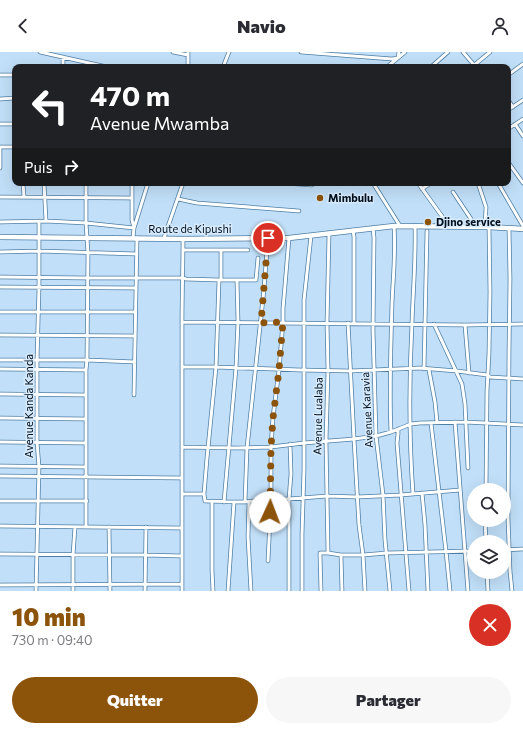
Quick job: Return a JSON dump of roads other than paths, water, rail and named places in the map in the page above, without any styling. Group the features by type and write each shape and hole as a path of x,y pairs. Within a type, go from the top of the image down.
{"highway":[{"name":"Route de Kipushi","path":"0,237 289,238 394,226 523,227"}],"street":[{"path":"40,52 94,64"},
{"path":"173,52 188,54"},
{"path":"224,64 229,52"},
{"path":"301,52 386,59 398,58"},
{"path":"398,58 399,52"},
{"path":"391,64 405,52"},
{"path":"434,64 448,52"},
{"path":"463,52 473,64"},
{"path":"475,64 490,52"},
{"path":"63,64 64,57"},
{"path":"511,73 523,64"},
{"path":"0,75 12,75"},
{"path":"0,99 12,98"},
{"path":"511,104 513,107 523,100"},
{"path":"511,127 523,119"},
{"path":"0,124 12,124"},
{"path":"515,124 523,136"},
{"path":"0,168 0,147 12,147"},
{"path":"511,166 523,183"},
{"path":"23,186 24,197"},
{"path":"44,186 46,221"},
{"path":"86,186 88,253 86,527"},
{"path":"132,186 132,220 137,254 134,395"},
{"path":"134,228 147,186"},
{"path":"164,238 182,186"},
{"path":"375,186 400,226"},
{"path":"420,186 449,226"},
{"path":"422,189 426,186"},
{"path":"479,186 486,207 490,292 489,353 487,375 486,483"},
{"path":"500,186 523,227"},
{"path":"453,192 471,219 473,227"},
{"path":"0,197 132,198"},
{"path":"178,199 197,203 299,211"},
{"path":"0,222 46,221 134,228"},
{"name":"Avenue Kanda Kanda","path":"36,591 39,467 37,442 37,361 39,222"},
{"path":"391,432 390,405 394,226"},
{"path":"413,494 410,369 415,268 415,226"},
{"name":"Avenue Karavia","path":"374,228 373,323 376,436 383,496 390,591"},
{"path":"509,228 509,535"},
{"path":"353,230 354,323"},
{"path":"424,369 427,231"},
{"name":"Avenue Lualaba","path":"328,553 326,441 329,234"},
{"path":"302,591 304,300 311,236"},
{"path":"182,591 183,238"},
{"path":"245,502 247,448 261,323 268,238"},
{"path":"268,561 271,447 279,370 289,238"},
{"path":"183,250 248,250"},
{"path":"221,250 216,367 204,500 212,502 249,502 270,499 328,496 357,497 440,493 460,490"},
{"path":"0,252 137,254"},
{"path":"0,277 136,277 257,280 258,258"},
{"path":"224,502 236,368 238,322 237,280"},
{"path":"0,287 136,288"},
{"path":"0,312 135,312"},
{"path":"182,322 465,325 523,324"},
{"path":"348,323 357,497 365,591"},
{"path":"434,324 457,372 464,392 468,468"},
{"path":"465,325 469,373"},
{"path":"0,335 135,336"},
{"path":"0,360 87,360 135,362"},
{"path":"182,367 279,370 424,369 487,375 490,377 523,379"},
{"path":"0,369 86,370"},
{"path":"429,370 437,422"},
{"path":"0,394 86,395"},
{"path":"0,418 86,419"},
{"path":"455,422 468,591"},
{"path":"183,447 271,447 354,439 376,436 411,424 420,423 487,422 523,424"},
{"path":"431,423 450,591"},
{"path":"398,429 397,444 409,591"},
{"path":"0,442 86,443"},
{"path":"289,591 289,499 291,474 290,444"},
{"path":"0,466 86,467"},
{"path":"0,476 182,478"},
{"path":"182,494 204,494"},
{"path":"422,494 428,591"},
{"path":"0,501 86,502"},
{"path":"212,502 213,591"},
{"path":"228,591 234,502"},
{"path":"249,502 248,537 251,591"},
{"path":"0,526 182,528"},
{"path":"73,591 75,527"},
{"path":"109,527 110,591"},
{"path":"145,591 146,527"},
{"path":"511,549 523,549"},
{"path":"321,591 320,554 363,555 405,552 465,551"},
{"path":"0,554 182,556"},
{"path":"341,555 342,591"},
{"path":"511,577 512,591"},
{"path":"487,579 488,591"},
{"path":"0,585 182,584"}],"place":[{"name":"Mimbulu","path":"320,198"},
{"name":"Djino service","path":"428,222"}]}
